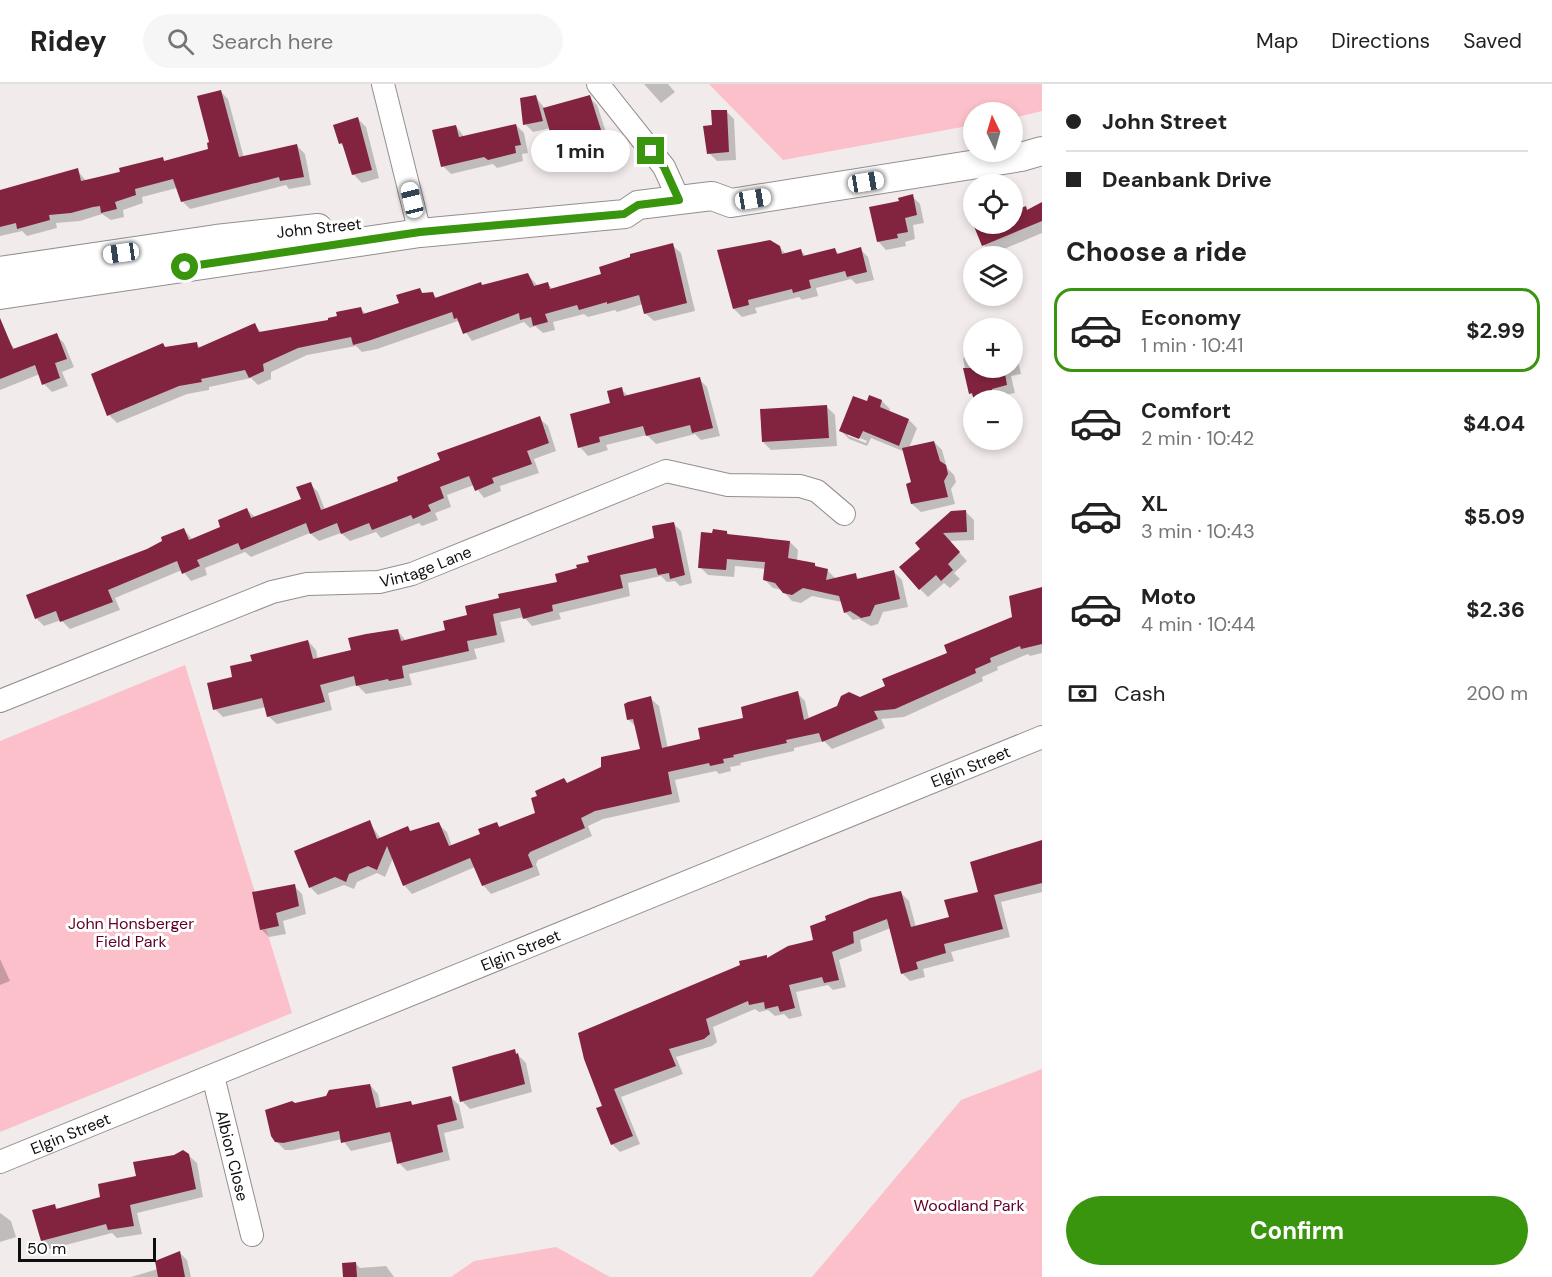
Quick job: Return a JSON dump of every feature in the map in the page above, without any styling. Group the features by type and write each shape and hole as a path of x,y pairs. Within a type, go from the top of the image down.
{"main road":[{"path":"1023,137 1042,133"},
{"name":"John Street","path":"712,196 729,184 963,148"},
{"name":"John Street","path":"0,271 216,239 624,214 638,205 712,196 731,203 1021,157 1042,151"},
{"name":"John Street","path":"0,295 418,225"}],"street":[{"path":"383,84 418,225"},
{"path":"598,84 664,167 679,200"},
{"name":"Vintage Lane","path":"0,701 272,592 307,584 379,582 442,563 666,471 728,486 800,486 817,491 844,514"},
{"name":"Elgin Street","path":"0,1162 1042,737"},
{"name":"Albion Close","path":"213,1076 252,1235"}],"green space":[{"path":"709,84 1042,84 1042,111 1023,116 1023,102 963,102 963,127 783,160"},
{"name":"John Honsberger Field Park","path":"185,665 292,1013 0,1132 0,741"},
{"name":"Woodland Park","path":"1042,1069 1042,1277 812,1277 961,1100"},
{"path":"556,1247 610,1277 451,1277 474,1261"}],"building":[{"path":"221,90 239,157 297,144 304,177 280,181 279,177 181,202 173,179 135,189 136,195 115,202 117,209 101,213 100,206 93,207 71,213 49,215 50,220 17,229 16,223 0,227 0,190 78,168 81,181 120,172 119,168 163,157 164,161 208,149 207,143 209,142 197,96"},
{"path":"536,95 543,121 523,125 520,98"},
{"path":"590,95 602,133 586,137 582,144 555,149 543,108"},
{"path":"711,110 727,110 729,152 707,154 703,126 712,125"},
{"path":"358,117 372,170 352,175 342,143 339,144 333,125"},
{"path":"516,124 521,145 515,146 516,153 488,160 484,157 441,167 432,130 456,125 459,137"},
{"path":"913,194 917,215 905,218 908,232 897,234 898,238 877,242 869,207 899,201 898,198"},
{"path":"1042,202 1042,221 1023,229 1023,207 1026,206 1027,210"},
{"path":"977,234 1011,234 982,246"},
{"path":"770,240 780,246 782,254 801,249 803,256 835,248 837,254 861,247 867,272 847,277 845,271 809,280 811,288 793,293 792,289 748,300 749,305 733,309 717,250"},
{"path":"673,243 687,303 644,314 639,295 579,310 577,305 545,314 548,322 533,326 531,317 520,320 519,313 463,334 452,312 353,345 351,337 298,348 263,364 264,371 249,378 245,370 201,379 202,382 179,386 107,416 91,374 163,343 165,347 197,342 198,348 255,323 259,332 328,320 328,318 337,316 336,312 361,307 363,314 399,303 396,295 420,288 422,293 433,292 435,298 481,282 482,285 528,273 534,286 548,282 550,289 601,274 599,267 630,257 630,254"},
{"path":"0,318 13,349 57,333 67,359 55,363 60,378 42,385 35,365 0,379"},
{"path":"700,377 713,428 692,433 690,425 646,436 643,426 599,437 600,442 578,448 570,414 610,403 607,391 622,387 624,396"},
{"path":"965,378 1006,378 1007,385 992,390 968,390"},
{"path":"869,395 882,400 880,407 909,419 899,446 863,431 859,439 839,431 853,396 867,401"},
{"path":"827,405 829,438 762,442 760,409"},
{"path":"540,416 549,443 527,451 532,464 492,478 494,483 475,491 469,476 440,487 444,498 428,505 431,511 413,519 411,515 372,530 369,523 341,534 337,523 310,534 306,523 241,550 238,543 197,560 200,566 182,574 177,561 108,590 113,602 60,622 56,611 35,619 26,595 147,549 162,541 161,537 184,528 189,540 220,527 218,520 247,508 251,518 301,499 296,487 311,482 321,510 398,481 397,477 440,460 437,453"},
{"path":"934,441 940,461 946,465 948,474 944,481 948,497 911,504 906,484 911,482 902,448"},
{"path":"966,510 967,532 943,533 960,552 948,564 953,570 941,581 936,575 919,590 899,567 920,549 915,543 951,511"},
{"path":"674,522 685,575 670,579 669,573 658,575 656,568 620,575 623,588 552,605 553,611 523,619 520,608 493,614 497,635 467,641 469,651 402,666 404,678 356,686 354,676 320,685 325,702 267,717 262,698 213,710 207,683 232,677 230,666 252,661 250,655 308,640 313,659 351,650 348,638 366,634 398,629 401,641 445,630 443,621 467,615 465,606 499,598 498,594 557,582 555,574 589,562 587,556 654,538 652,526"},
{"path":"713,529 727,531 727,534 790,541 788,558 815,563 815,566 828,569 826,580 856,573 857,579 894,570 900,599 875,605 870,616 861,618 850,611 844,613 839,596 803,588 792,595 783,593 775,583 763,580 765,562 727,559 726,570 698,568 701,532 712,533"},
{"path":"1042,587 1042,644 1021,649 1020,646 990,658 991,662 975,669 976,673 895,709 874,711 878,719 822,742 819,733 733,755 734,757 723,759 724,763 710,766 709,763 668,772 672,794 595,811 581,818 585,828 530,852 528,855 533,867 482,886 470,858 403,886 387,846 377,870 368,866 349,874 346,882 335,877 309,888 294,851 370,820 377,839 408,826 410,831 439,822 449,846 480,834 478,829 497,822 499,827 535,813 531,798 537,796 535,791 564,778 567,783 601,767 601,757 640,749 633,719 627,720 624,704 628,702 651,696 662,748 700,739 698,728 743,718 741,707 798,691 804,720 837,706 841,696 849,692 860,697 885,686 882,679 947,653 944,645 1012,617 1009,596"},
{"path":"1042,840 1042,883 994,895 1003,929 944,944 946,953 916,962 918,969 901,974 887,919 853,932 854,943 832,952 839,980 824,983 822,977 789,985 795,1008 780,1012 778,1006 765,1009 764,1002 749,1005 748,1001 706,1019 710,1034 704,1039 669,1049 676,1066 614,1089 633,1136 611,1145 596,1108 602,1106 584,1059 578,1033 740,965 739,961 767,955 767,958 788,946 813,940 810,926 826,920 825,916 870,898 901,891 911,927 949,917 944,900 978,892 970,862"},
{"path":"295,884 299,906 276,913 279,926 260,930 252,892"},
{"path":"515,1049 525,1084 460,1102 452,1067"},
{"path":"370,1084 376,1108 411,1101 412,1105 451,1096 457,1120 437,1125 443,1152 397,1164 390,1132 341,1143 339,1131 283,1143 275,1142 271,1136 265,1110 292,1101 295,1103 326,1096 329,1090"},
{"path":"183,1150 189,1154 196,1189 130,1205 134,1226 108,1230 106,1224 41,1241 32,1210 55,1204 56,1209 100,1197 98,1184 136,1176 133,1162 174,1155"},
{"path":"180,1251 185,1277 158,1277 155,1261"},
{"path":"356,1262 357,1277 343,1277 342,1263"}],"route":[{"path":"185,267 420,232 624,214 638,205 679,200 664,167 651,151"}]}
